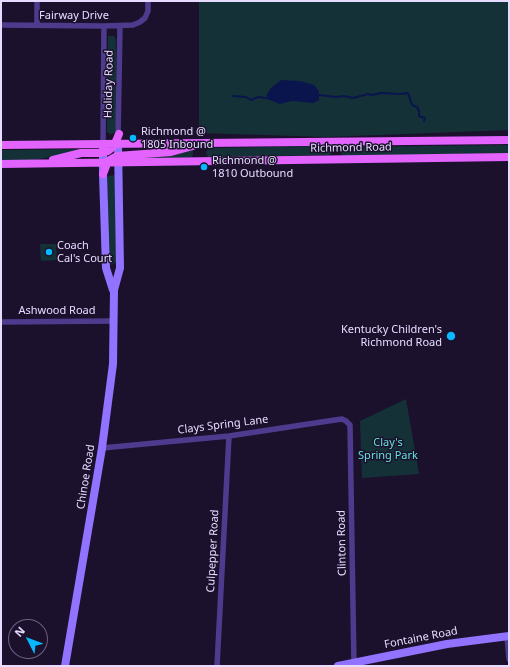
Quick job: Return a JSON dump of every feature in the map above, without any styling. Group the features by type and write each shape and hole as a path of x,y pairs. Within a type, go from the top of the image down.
{"main road":[{"path":"39,164 81,154 108,151 117,143 119,134"},
{"name":"Richmond Road","path":"1,145 509,140"},
{"path":"1,164 105,163 110,159 171,152 202,143"},
{"name":"Richmond Road","path":"119,159 509,158"}],"street":[{"path":"37,1 37,25"},
{"name":"Fairway Drive","path":"1,26 133,25 140,22 145,17 148,11 148,1"},
{"name":"Holiday Road","path":"103,143 104,26"},
{"name":"Holiday Road","path":"119,134 120,26"},
{"name":"Chinoe Road","path":"103,143 105,163 103,174 106,268 114,290"},
{"name":"Chinoe Road","path":"65,666 102,448 113,364 114,290 120,268 119,159 117,143"},
{"name":"Ashwood Road","path":"1,322 114,321"},
{"name":"Clays Spring Lane","path":"102,448 229,436 342,419 346,421"},
{"name":"Clinton Road","path":"346,421 350,425 354,664"},
{"name":"Culpepper Road","path":"217,666 229,436"},
{"path":"508,636 509,659"},
{"name":"Fontaine Road","path":"338,666 354,664 447,644 508,636"}],"green space":[{"path":"199,1 509,1 509,130 327,137 199,133"},
{"path":"108,36 114,36 116,40 116,133 110,134 107,132"},
{"path":"509,145 509,153 344,156 340,151 343,147"},
{"path":"327,146 333,149 330,155 208,157 206,152 209,148"},
{"path":"99,149 99,151 78,152 33,160 1,160 1,150"},
{"path":"193,150 192,157 186,158 123,158"},
{"path":"115,175 116,262 112,265 110,264 107,178 108,176"},
{"name":"Coach Cal's Court","path":"40,244 56,244 57,260 41,261"},
{"name":"Clay's Spring Park","path":"406,399 419,474 362,478 360,421"}],"shaded area":[{"path":"281,80 300,81 314,85 319,91 319,100 313,103 292,101 280,104 267,99 267,94 271,88"}],"waterway":[{"path":"319,95 336,97 344,96 353,98 368,94 408,93 412,105 417,107 419,116 425,118 424,121"},
{"path":"233,96 246,97 251,100 258,97 266,98"}],"place":[{"name":"Richmond @ 1805 Inbound","path":"133,138"},
{"name":"Richmond @ 1810 Outbound","path":"204,167"},
{"name":"Coach Cal's Court","path":"49,252"},
{"name":"Kentucky Children's Richmond Road","path":"451,336"}]}
